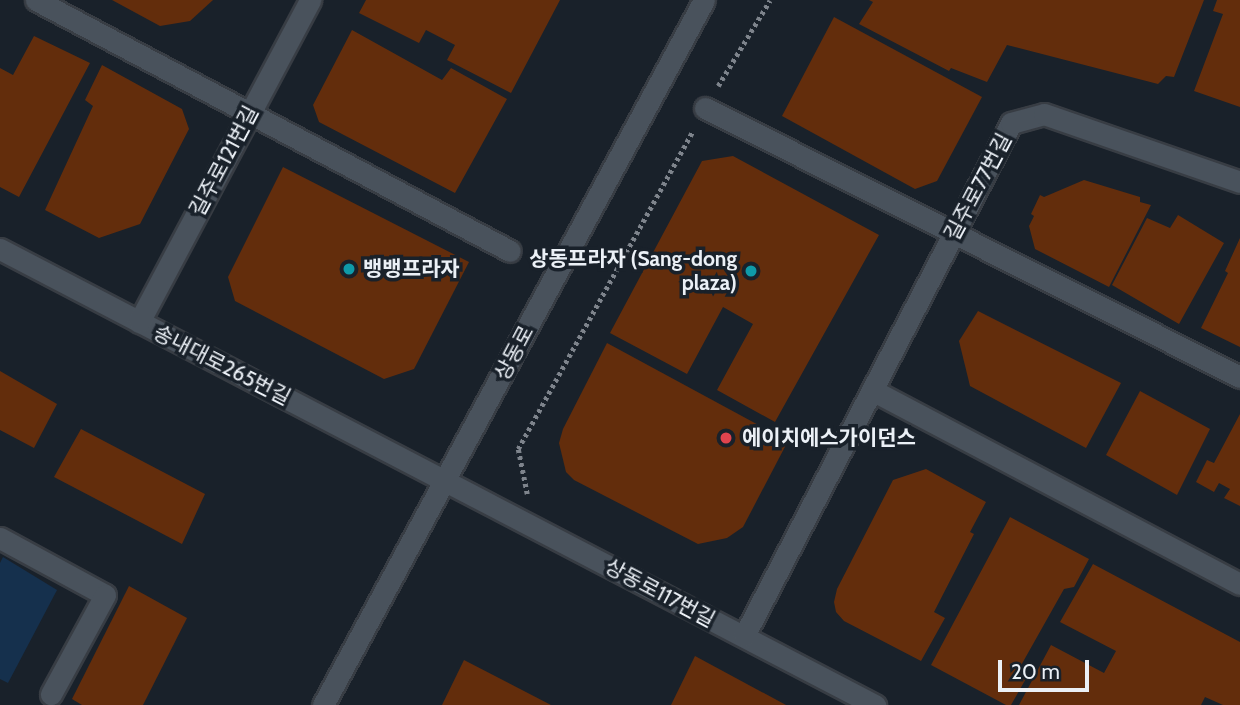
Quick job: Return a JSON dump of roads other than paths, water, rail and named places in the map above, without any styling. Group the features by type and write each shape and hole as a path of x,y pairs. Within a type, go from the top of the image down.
{"street":[{"path":"36,0 510,251"},
{"name":"길주로121번길","path":"139,322 310,0"},
{"name":"상동로","path":"323,705 704,0"},
{"path":"705,108 1240,377"},
{"name":"길주로77번길","path":"744,636 1011,123 1044,114 1240,182"},
{"name":"송내대로265번길","path":"0,249 445,481"},
{"path":"872,390 1240,584"},
{"name":"상동로117번길","path":"445,481 744,636 866,703"},
{"path":"0,538 105,595 51,694"}],"place":[{"name":"뱅뱅프라자","path":"349,269"},
{"name":"상동프라자 (Sang-dong plaza)","path":"751,271"},
{"name":"에이치에스가이던스","path":"726,438"}]}
